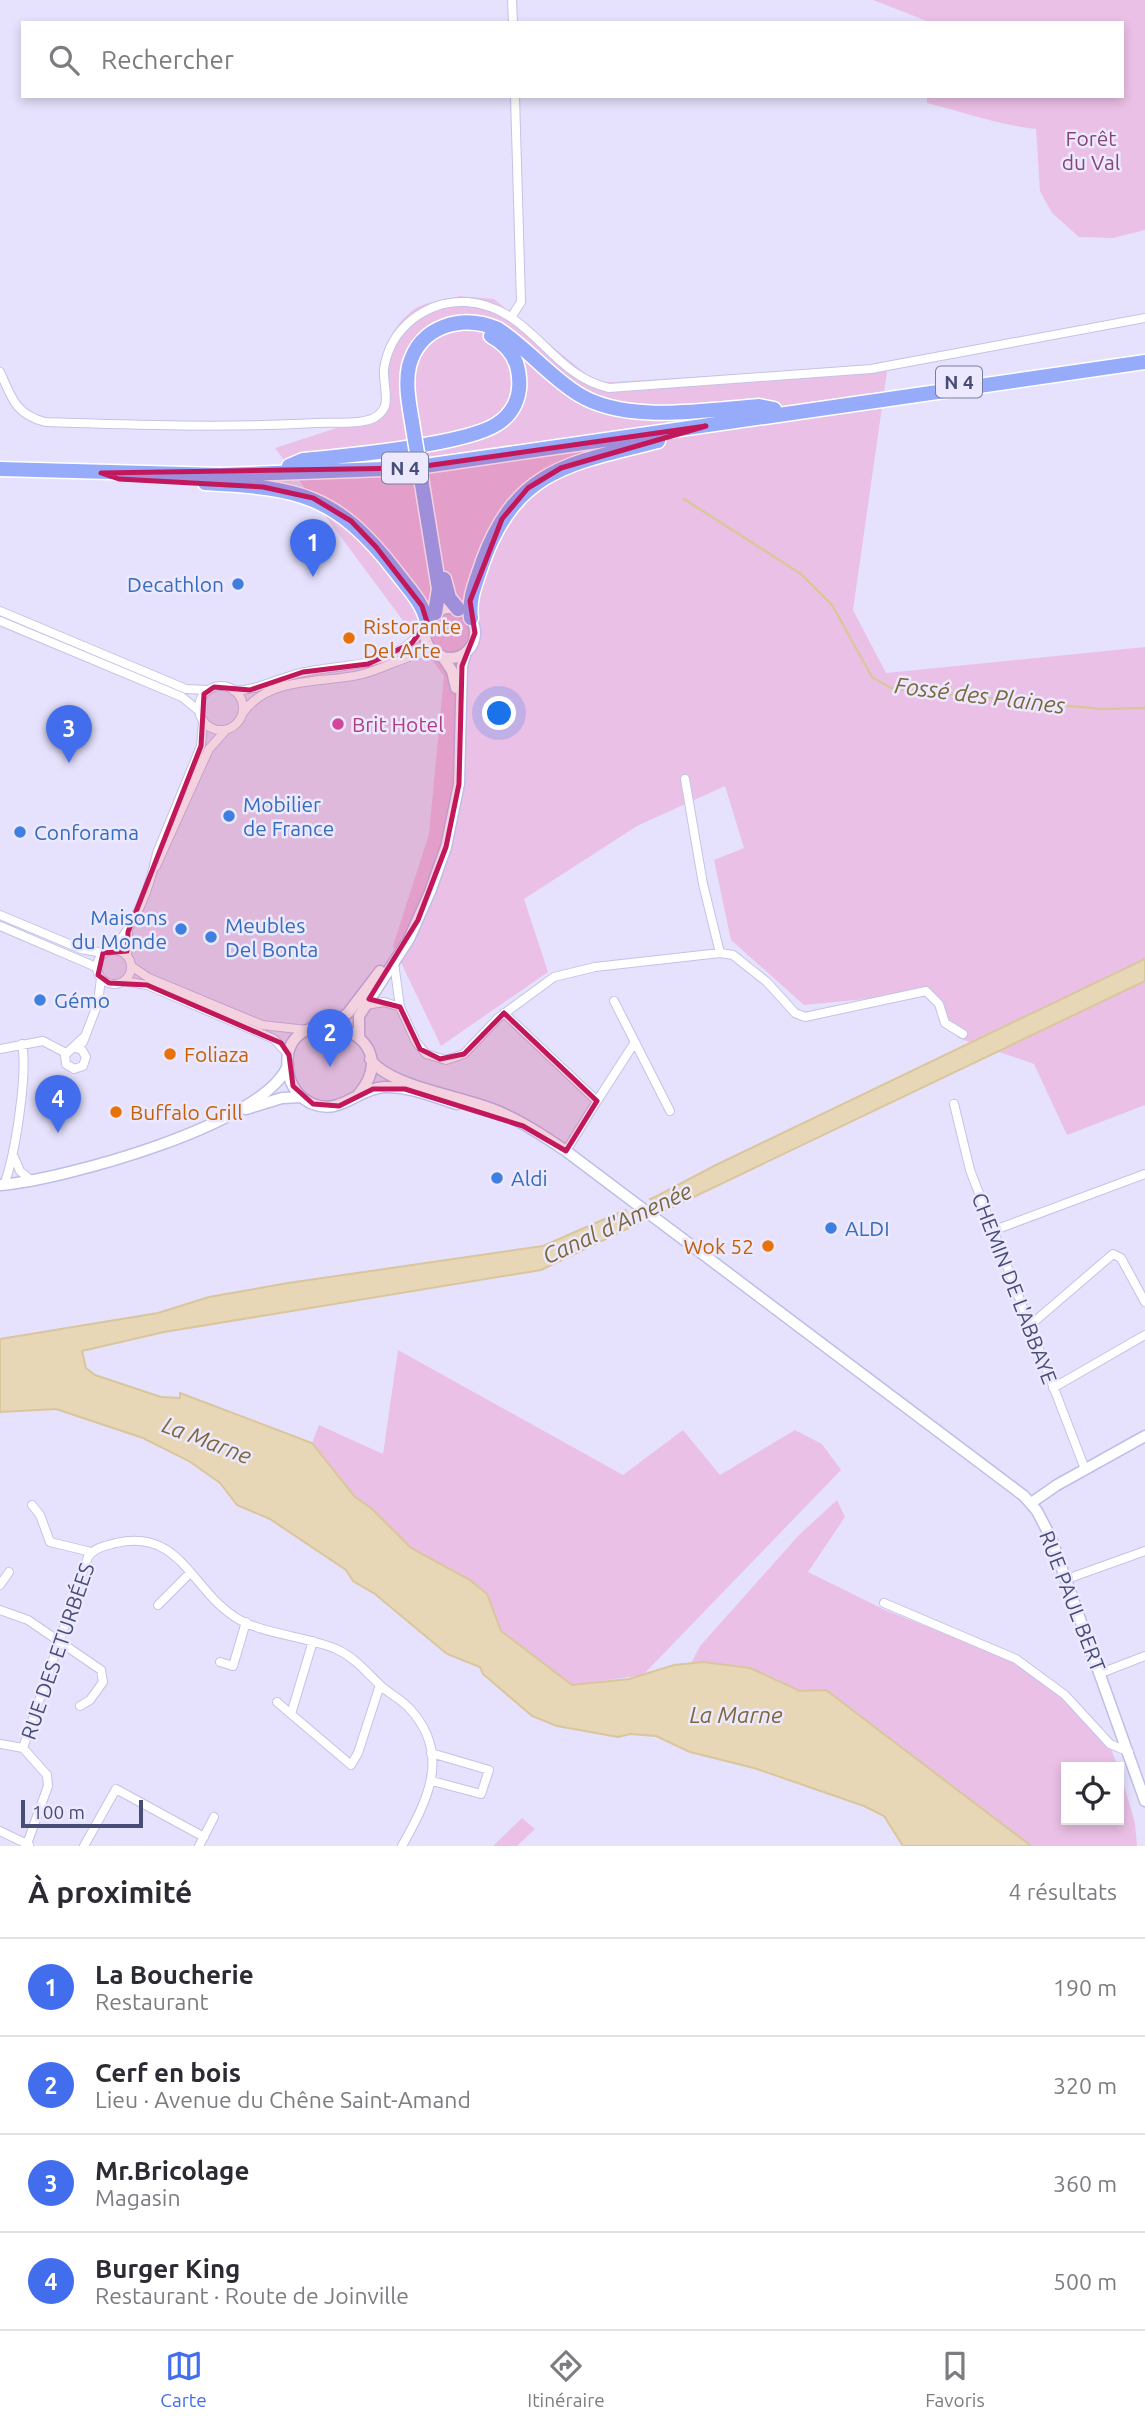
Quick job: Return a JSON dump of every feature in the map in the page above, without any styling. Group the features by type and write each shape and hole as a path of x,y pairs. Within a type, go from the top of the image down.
{"highway":[{"path":"458,609 445,587 407,380 414,355 430,334 460,321 485,324 498,329 564,384 601,405 632,411 759,406 774,409"},
{"path":"289,466 303,460 460,437 495,425 510,413 519,396 519,375 509,349 491,335 469,330 456,331 433,344 416,375 415,422"},
{"name":"N 4","path":"0,463 184,468 289,466 456,456 1145,355"},
{"name":"N 4","path":"0,469 220,475 411,468 1145,362"},
{"path":"471,618 470,601 493,536 502,519 528,488 561,468 693,433 706,426"},
{"path":"100,473 119,479 264,487 313,498 351,521 376,547 422,606 429,621"},
{"path":"426,484 439,589 429,621"}],"main road":[{"path":"230,1113 272,1087 297,1040 310,1030 331,1025 353,1007 403,936 425,891 440,845 453,783 456,713 455,678 427,642 429,621 450,607 471,618 474,640 466,652 462,666 461,753 453,816 430,892 394,963 358,1020 359,1038 369,1059 385,1072 478,1103 523,1126"},
{"path":"438,654 454,657 466,652"},
{"path":"331,1025 351,1031 359,1038"},
{"path":"358,1095 369,1075 369,1059"},
{"path":"288,1060 290,1079 302,1097 313,1104 330,1107 347,1103 358,1095 384,1087 405,1089 523,1126"},
{"path":"2,1185 32,1181 144,1151 230,1113 282,1098 302,1097"},
{"name":"RUE PAUL BERT","path":"523,1126 566,1151 1031,1503 1051,1538 1067,1579 1145,1801"},
{"path":"1031,1503 1145,1436"}],"street":[{"path":"512,0 513,21"},
{"path":"512,316 521,302 515,98"},
{"path":"0,372 16,405 27,417 45,422 172,426 366,420 377,416 384,407 384,369 392,343 421,313 442,304 469,302 512,316 578,374 610,388 871,369 1145,318"},
{"path":"0,611 186,689 208,690 221,686 234,691 241,698 243,713"},
{"path":"0,621 182,697 199,711"},
{"path":"234,691 258,688 303,672 368,664 405,647 429,621"},
{"path":"0,915 81,949 103,953 113,949 128,932 209,749 226,730 237,724 243,713 261,696 291,685 351,677 417,654 438,654"},
{"path":"153,872 157,853 201,746 203,722 199,711 201,699 208,690"},
{"path":"203,722 213,729 226,730"},
{"path":"685,779 703,884 720,953"},
{"path":"0,926 96,967 101,978 98,1003"},
{"path":"128,932 127,955 131,966 149,978 262,1026 310,1030"},
{"path":"113,949 127,955"},
{"path":"96,967 103,953"},
{"path":"394,963 400,1007 420,1049 433,1057 446,1060 464,1054 505,1013 554,977 573,971 720,953 746,963 795,1013 815,1017 926,991 939,1004 945,1023 963,1034"},
{"path":"124,981 131,966"},
{"path":"101,978 113,984"},
{"path":"0,1049 43,1041 66,1053 78,1049 98,1003 113,984 124,981 147,985 274,1039 288,1060"},
{"path":"614,1001 670,1111"},
{"path":"366,1004 384,1002 400,1007"},
{"path":"505,1013 597,1101"},
{"path":"566,1151 635,1042"},
{"path":"2,1185 13,1155 26,1063 22,1044"},
{"path":"66,1053 66,1064 77,1068 85,1062 78,1049"},
{"name":"CHEMIN DE L'ABBAYE","path":"954,1104 970,1170 1028,1327 1085,1469"},
{"path":"13,1155 20,1171 32,1181"},
{"path":"992,1231 1145,1174"},
{"path":"1028,1327 1113,1254 1121,1258 1145,1302"},
{"path":"1053,1388 1145,1335"},
{"path":"32,1505 40,1515 50,1542 91,1552"},
{"name":"RUE DES ETURBÉES","path":"29,1845 48,1786 47,1775 23,1748 84,1564 91,1552 108,1545 141,1540 167,1549 230,1613 246,1622 313,1641 346,1654 411,1710 428,1737 432,1781 423,1809 402,1846"},
{"path":"1067,1579 1145,1551"},
{"path":"0,1585 9,1572"},
{"path":"158,1605 190,1573"},
{"path":"884,1603 1016,1658 1065,1695 1110,1744 1129,1752"},
{"path":"0,1610 28,1620 103,1673 103,1682 90,1700 80,1706"},
{"path":"220,1662 233,1666 246,1622"},
{"path":"291,1714 313,1641"},
{"path":"1101,1673 1145,1656"},
{"path":"277,1702 351,1765 358,1754 380,1685"},
{"path":"0,1744 23,1748"},
{"path":"431,1753 489,1770 481,1794 432,1781"},
{"path":"84,1846 116,1789 204,1837"},
{"path":"199,1846 214,1817"},
{"path":"0,1831 29,1845"}],"highlighted area":[{"path":"706,426 561,468 528,488 502,519 470,601 475,633 462,666 459,784 446,847 418,920 369,999 400,1007 420,1049 440,1059 464,1054 504,1013 597,1101 566,1151 523,1126 405,1089 373,1089 339,1106 313,1104 293,1086 289,1055 281,1043 147,985 109,983 98,975 103,953 127,951 128,932 201,746 204,694 214,687 250,690 303,672 368,664 412,643 427,622 422,606 376,547 351,521 313,498 263,487 119,479 101,473 411,468"}],"green space":[{"name":"Forêt du Val","path":"873,0 1145,0 1145,230 1113,238 1079,237 1052,213 1040,191 1036,129 927,103 927,98 1124,98 1124,21 927,21"},
{"path":"460,296 494,299 597,383 888,365 853,610 886,673 1145,647 1145,1105 1067,1135 1034,1064 958,1038 929,993 804,1005 731,940 714,860 744,848 725,786 637,826 524,899 548,972 441,1046 393,946 429,834 444,676 275,448 383,413 384,358 393,333 416,308"},
{"path":"398,1350 623,1475 683,1430 720,1475 795,1430 822,1444 841,1470 643,1675 572,1685 501,1631 487,1594 470,1580 411,1548 371,1508 355,1497 312,1443 319,1425 383,1454"},
{"path":"837,1500 845,1517 808,1572 885,1610 1016,1662 1061,1696 1111,1749 1116,1762 1061,1762 1061,1825 1124,1825 1124,1785 1135,1823 1137,1846 1031,1846 826,1690 800,1691 751,1669 734,1665 690,1665 700,1646 799,1535"},
{"path":"522,1818 535,1829 517,1846 493,1846"}],"water":[{"name":"La Marne","path":"1145,959 1145,981 541,1270 164,1332 82,1351 86,1368 95,1375 161,1397 180,1398 180,1393 312,1443 355,1497 371,1508 411,1548 470,1580 487,1594 501,1631 572,1685 629,1679 674,1665 703,1662 750,1668 800,1691 826,1690 1031,1846 903,1846 884,1816 864,1806 754,1768 690,1752 656,1736 630,1734 618,1737 557,1726 532,1716 483,1674 480,1667 447,1654 375,1594 353,1581 346,1570 270,1519 237,1505 220,1483 189,1461 143,1438 56,1409 0,1412 0,1339 158,1313 209,1297 288,1283 543,1246 655,1197 716,1165"}],"pier":[{"path":"646,1197 668,1215 646,1225 623,1207"}],"waterway":[{"name":"Fossé des Plaines","path":"684,499 801,574 832,605 872,677 891,688 1101,709 1145,708"}],"place":[{"name":"La Boucherie","path":"313,577"},
{"name":"Decathlon","path":"238,584"},
{"name":"Ristorante Del Arte","path":"349,638"},
{"name":"Brit Hotel","path":"338,724"},
{"name":"Mr.Bricolage","path":"69,763"},
{"name":"Mobilier de France","path":"229,816"},
{"name":"Conforama","path":"20,832"},
{"name":"Maisons du Monde","path":"181,929"},
{"name":"Meubles Del Bonta","path":"211,937"},
{"name":"Gémo","path":"40,1000"},
{"name":"Foliaza","path":"170,1054"},
{"name":"Cerf en bois","path":"330,1067"},
{"name":"Buffalo Grill","path":"116,1112"},
{"name":"Burger King","path":"58,1133"},
{"name":"Aldi","path":"497,1178"},
{"name":"ALDI","path":"831,1228"},
{"name":"Wok 52","path":"768,1246"}],"water label":[{"name":"Canal d'Amenée","path":"617,1223"}]}
